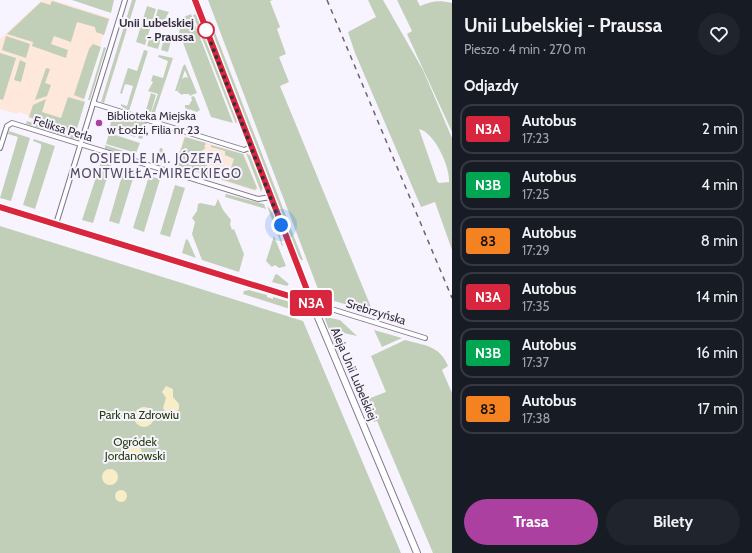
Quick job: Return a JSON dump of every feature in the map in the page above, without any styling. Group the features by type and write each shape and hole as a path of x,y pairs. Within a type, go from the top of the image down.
{"street":[{"path":"56,224 125,0"},
{"name":"Aleja Unii Lubelskiej","path":"195,0 312,303 417,553"},
{"path":"93,103 244,150 252,147"},
{"name":"Feliksa Perla","path":"0,148 6,126 9,124 258,200 271,197"},
{"name":"Srebrzyńska","path":"0,207 425,338"}],"shaded area":[{"path":"42,0 53,0 110,18 103,36 75,132 28,118 28,115 18,112 17,114 0,109 0,39"},
{"path":"184,136 244,154 258,189 255,191 175,166"}],"green space":[{"path":"72,0 114,0 111,13"},
{"path":"132,0 136,0 104,103 101,102"},
{"path":"208,0 273,0 270,1 280,27 277,29 286,54 279,57 289,82 280,86 371,307 371,312 321,297"},
{"path":"368,0 383,0 423,70 452,138 452,250 435,202 421,207 355,53 348,32 376,17","holes":["419,129 425,131 435,143 444,159 449,175 449,182 439,183 437,181"]},
{"path":"397,0 417,0 420,6 436,2 452,3 452,132 407,34 412,31"},
{"path":"52,1 109,19 104,35 96,32 95,27 77,22 71,42 54,36 51,44 68,50 66,58 32,46 33,42 7,34 41,2 50,5"},
{"path":"147,6 156,9 145,45 136,42"},
{"path":"158,9 169,12 164,21 155,19"},
{"path":"191,14 233,123 211,117 179,32 184,17"},
{"path":"196,14 237,120 236,124 193,15"},
{"path":"211,22 303,260 301,260 296,252 213,39 213,29 209,23"},
{"path":"165,35 172,37 168,52 161,50"},
{"path":"6,36 30,44 26,58 2,50"},
{"path":"150,36 161,39 158,49 147,46"},
{"path":"93,44 101,47 84,99 74,95 89,49"},
{"path":"104,47 106,48 90,100 88,100"},
{"path":"144,50 148,51 129,111 121,106 121,104 127,106 133,86 125,84 122,94 120,93 128,68 137,71"},
{"path":"0,53 16,58 3,100 0,99"},
{"path":"159,55 173,58 153,118 143,115 144,112 151,113 158,94 148,91 153,82 151,81 153,75 163,78 168,61 158,57"},
{"path":"20,60 26,63 21,82 14,80"},
{"path":"185,64 197,93 194,94 185,70 178,91 175,91"},
{"path":"46,68 50,69 45,83 51,85 47,96 35,100"},
{"path":"185,77 188,78 194,94 190,96 189,94 182,95 178,92 182,79"},
{"path":"151,93 156,95 151,112 146,110"},
{"path":"194,96 200,110 197,112 185,108 185,105 189,105 192,100 191,97"},
{"path":"68,97 85,102 76,132 73,133 27,119 75,132 29,117 33,105 46,99 42,112 61,118"},
{"path":"114,112 147,122 142,139 138,138 139,135 136,134 135,137 109,129"},
{"path":"27,121 75,136 74,139 26,124"},
{"path":"9,131 30,138 11,201 0,198 18,137 8,134"},
{"path":"109,133 140,143 136,153 106,144"},
{"path":"185,137 206,143 204,147 206,148 201,151 203,154 210,152 206,168 229,174 234,159 225,155 225,151 211,147 211,145 243,154 257,188 255,190 176,165"},
{"path":"34,139 55,146 35,209 23,205 41,148 41,144 33,141"},
{"path":"105,145 136,155 135,157 132,157 105,149"},
{"path":"160,148 162,148 169,165 157,161"},
{"path":"246,153 251,156 263,187 261,192"},
{"path":"101,162 111,165 93,223 82,220"},
{"path":"124,169 135,172 119,224 109,221"},
{"path":"149,176 160,179 144,232 133,228"},
{"path":"175,185 185,188 170,237 160,234"},
{"path":"226,194 264,204 266,209 225,197"},
{"path":"218,199 223,210 231,220 230,224 232,230 234,229 244,254 239,272 202,260 192,234 195,222 192,218 197,211 198,204 200,203 215,206"},
{"path":"267,206 273,212 283,246 282,246"},
{"name":"Park na Zdrowiu","path":"0,226 303,321 401,553 0,553"},
{"path":"274,236 286,266 279,268 275,265 272,267 266,261"},
{"path":"186,239 188,240 196,258 182,253"},
{"path":"277,274 289,284 287,286 272,282"},
{"path":"249,290 267,295 267,297 273,299 273,297 290,302 290,309 243,294 244,291"},
{"path":"293,301 306,306 313,316 300,313 295,308"},
{"path":"325,317 340,320 357,336 339,332 336,333 341,348 339,355 325,319"},
{"path":"374,330 402,338 382,347"},
{"path":"405,340 425,345 436,350 448,366 442,370 452,393 452,553 433,553 377,421 374,422 365,400 386,392 371,356"}],"sand":[{"path":"166,386 173,389 173,397 179,404 179,409 174,414 166,413 163,408 166,398 162,392"},
{"path":"144,407 151,410 154,417 151,424 144,427 137,424 134,417 137,410"},
{"path":"133,444 139,447 142,453 139,459 133,462 127,459 124,453 127,447"},
{"path":"110,469 117,474 118,477 113,484 110,485 103,480 102,477 107,470"},
{"path":"121,490 125,492 127,496 125,500 121,502 117,500 115,496 117,492"}],"railway":[{"path":"327,0 452,298"}],"bus line":[{"name":"N3A","path":"0,207 312,303 195,0"}],"place":[{"name":"Unii Lubelskiej - Praussa","path":"206,30"},
{"name":"Biblioteka Miejska w Łodzi, Filia nr 23","path":"99,123"}],"district":[{"name":"OSIEDLE IM. JÓZEFA MONTWIŁŁA-MIRECKIEGO","path":"156,166"}],"route":[{"path":"206,30 281,225"}],"park label":[{"name":"Ogródek Jordanowski","path":"135,449"}]}
